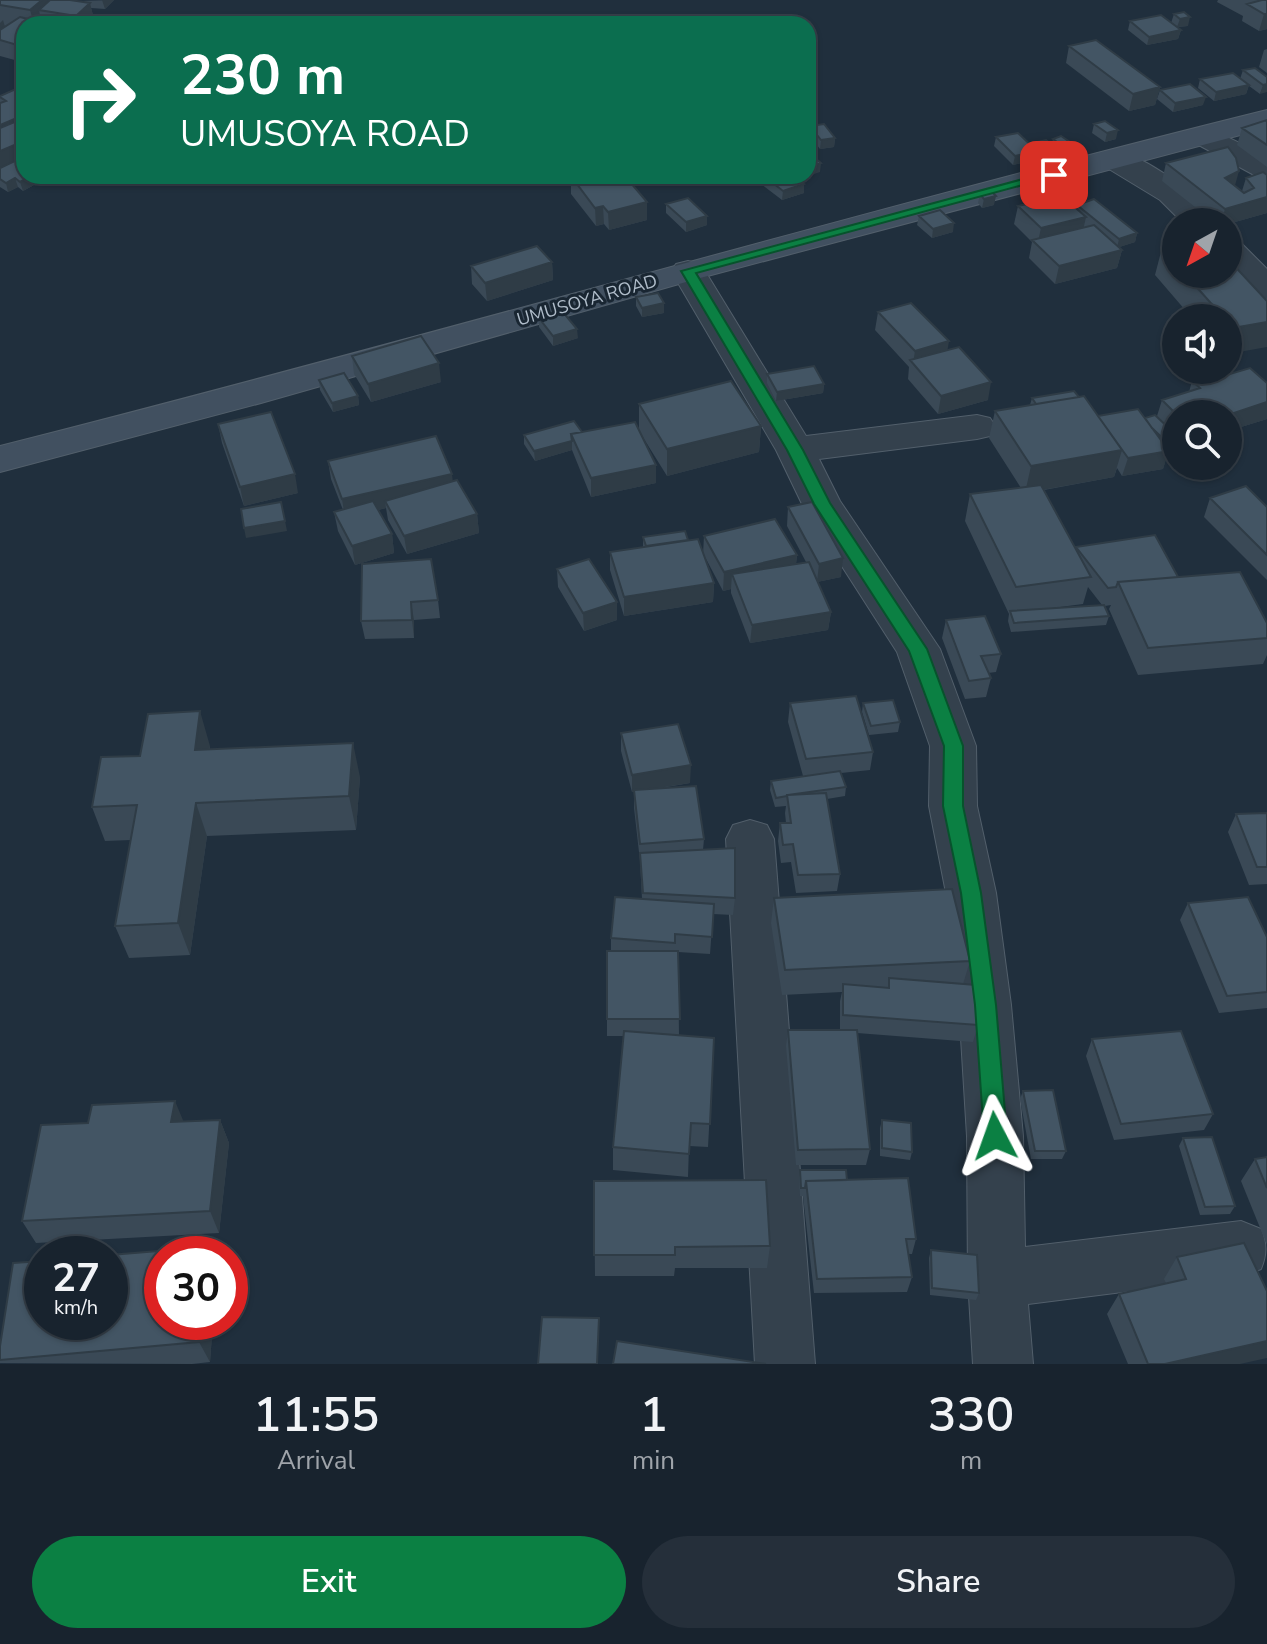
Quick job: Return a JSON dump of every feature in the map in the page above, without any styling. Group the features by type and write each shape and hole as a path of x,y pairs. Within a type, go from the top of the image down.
{"main road":[{"name":"UMUSOYA ROAD","path":"0,459 248,395 688,271 1267,119"}],"street":[{"path":"1206,136 1267,169"},
{"path":"1115,159 1171,193 1187,208"},
{"path":"1242,263 1267,289"},
{"path":"688,271 795,450 822,504 918,649 953,746 953,806 971,893 985,1005 995,1136 997,1279 1003,1364"},
{"path":"795,450 977,427"},
{"path":"750,839 785,1364"},
{"path":"997,1279 1241,1249"}],"building":[{"path":"0,0 42,0 30,10 0,5"},
{"path":"50,0 90,3 76,16 39,10"},
{"path":"1267,0 1267,14 1247,4"},
{"path":"1184,12 1190,17 1180,19 1174,14"},
{"path":"1161,15 1181,30 1149,37 1130,21"},
{"path":"16,20 16,45 0,40 0,30"},
{"path":"1096,40 1160,87 1133,94 1069,46"},
{"path":"1255,68 1267,77 1267,84 1263,85 1243,70"},
{"path":"1233,73 1249,85 1216,92 1200,79"},
{"path":"1190,84 1206,97 1175,103 1160,90"},
{"path":"16,89 16,118 0,125 0,103 6,101 0,96"},
{"path":"1267,120 1267,145 1242,128"},
{"path":"16,121 16,144 0,151 0,128"},
{"path":"1105,121 1118,130 1107,133 1094,124"},
{"path":"824,124 835,138 821,140 816,134 816,125"},
{"path":"1018,133 1037,151 1015,156 996,137"},
{"path":"1061,136 1070,142 1061,145 1053,139"},
{"path":"1046,140 1055,148 1047,150 1037,142"},
{"path":"1228,147 1236,158 1239,171 1225,178 1244,193 1254,188 1246,178 1263,172 1267,175 1267,197 1224,208 1166,163"},
{"path":"16,160 16,179 6,183 0,179 0,168"},
{"path":"577,184 632,184 647,202 608,212 603,206 595,208"},
{"path":"774,184 804,184 783,191"},
{"path":"992,192 996,196 984,199 980,194"},
{"path":"1062,196 1086,217 1041,228 1018,206"},
{"path":"688,198 707,216 686,222 666,204"},
{"path":"1094,199 1137,233 1119,239 1077,205"},
{"path":"940,210 954,223 933,229 919,216"},
{"path":"1094,225 1122,250 1059,266 1032,240"},
{"path":"537,246 552,262 485,283 471,266"},
{"path":"1242,274 1267,301 1267,322 1242,326 1242,304 1212,304 1197,288 1242,288"},
{"path":"658,293 664,303 642,308 636,297"},
{"path":"911,303 949,341 915,351 878,312"},
{"path":"562,311 577,329 553,336 539,318"},
{"path":"421,336 439,363 368,384 352,356"},
{"path":"959,347 991,382 941,396 910,360"},
{"path":"814,366 824,384 777,392 767,374"},
{"path":"1250,368 1267,383 1267,402 1242,410 1242,400 1162,400 1200,388 1195,384 1242,384 1242,370"},
{"path":"344,373 358,396 332,403 319,380"},
{"path":"731,381 761,426 667,449 639,404"},
{"path":"1074,391 1079,397 1036,404 1032,398"},
{"path":"1084,396 1122,450 1031,466 995,411"},
{"path":"1138,409 1162,442 1162,452 1128,458 1098,416"},
{"path":"271,412 295,474 240,487 218,424"},
{"path":"1155,415 1162,422 1162,438 1152,428 1145,418"},
{"path":"574,421 582,432 571,434 572,441 534,451 524,435"},
{"path":"635,422 656,465 591,478 571,434"},
{"path":"436,436 452,474 342,499 328,461"},
{"path":"457,480 477,514 404,536 385,501"},
{"path":"1041,485 1091,577 1016,587 970,494"},
{"path":"1246,486 1267,507 1267,555 1210,498"},
{"path":"373,501 392,534 352,546 334,512"},
{"path":"281,502 285,521 244,528 241,509"},
{"path":"812,502 843,558 819,564 788,507"},
{"path":"775,519 797,555 724,572 704,536"},
{"path":"685,531 688,540 646,546 643,537"},
{"path":"1155,535 1178,577 1118,582 1116,587 1108,588 1076,547"},
{"path":"698,539 714,583 624,597 610,552"},
{"path":"431,559 438,600 411,602 412,620 361,621 362,564"},
{"path":"589,559 617,602 583,613 557,569"},
{"path":"809,562 831,612 752,625 732,574"},
{"path":"1240,572 1267,623 1267,638 1148,648 1118,582"},
{"path":"1104,605 1109,616 1014,623 1010,611"},
{"path":"985,616 1001,654 981,656 991,678 969,681 946,620"},
{"path":"856,696 873,752 806,759 790,703"},
{"path":"893,700 900,722 871,726 863,703"},
{"path":"200,711 195,750 353,743 349,796 196,803 178,923 115,926 137,805 92,807 101,757 140,756 148,714"},
{"path":"678,724 691,765 632,775 621,733"},
{"path":"840,771 846,787 776,798 771,781"},
{"path":"696,786 704,839 640,844 634,790"},
{"path":"826,793 840,874 798,875 793,844 783,845 780,823 791,823 787,795"},
{"path":"1267,813 1267,867 1257,867 1236,814"},
{"path":"735,848 735,898 643,893 640,853"},
{"path":"952,889 970,961 785,970 774,898"},
{"path":"615,897 714,904 712,937 675,934 675,943 611,938"},
{"path":"1248,897 1267,937 1267,992 1227,996 1188,903"},
{"path":"607,951 678,951 680,1019 607,1019"},
{"path":"889,978 976,985 978,1025 843,1015 843,984 889,988"},
{"path":"788,1030 857,1030 870,1149 798,1150"},
{"path":"624,1031 714,1038 710,1124 691,1123 689,1154 613,1147"},
{"path":"1181,1031 1213,1114 1121,1124 1092,1039"},
{"path":"1053,1090 1066,1151 1035,1151 1023,1091"},
{"path":"175,1101 171,1122 220,1120 210,1211 22,1221 41,1125 88,1123 92,1105"},
{"path":"882,1120 911,1123 912,1152 882,1148"},
{"path":"1212,1137 1235,1206 1205,1207 1183,1138"},
{"path":"1267,1157 1267,1188 1255,1159"},
{"path":"800,1170 846,1170 847,1180 806,1181 805,1188 801,1188"},
{"path":"908,1178 916,1239 906,1239 912,1277 817,1279 806,1181"},
{"path":"766,1180 770,1246 675,1247 675,1255 594,1255 594,1181"},
{"path":"1244,1243 1267,1291 1267,1341 1165,1364 1148,1364 1119,1294 1186,1279 1177,1257"},
{"path":"931,1250 977,1255 979,1293 932,1288"},
{"path":"144,1252 144,1340 199,1342 0,1360 13,1263 24,1262 24,1340 128,1340 128,1254"},
{"path":"542,1317 599,1318 597,1364 538,1364"},
{"path":"617,1341 766,1364 613,1364"}],"route":[{"path":"995,1136 985,1005 971,893 953,806 953,746 918,649 822,504 795,450 688,271 1054,175"}]}
